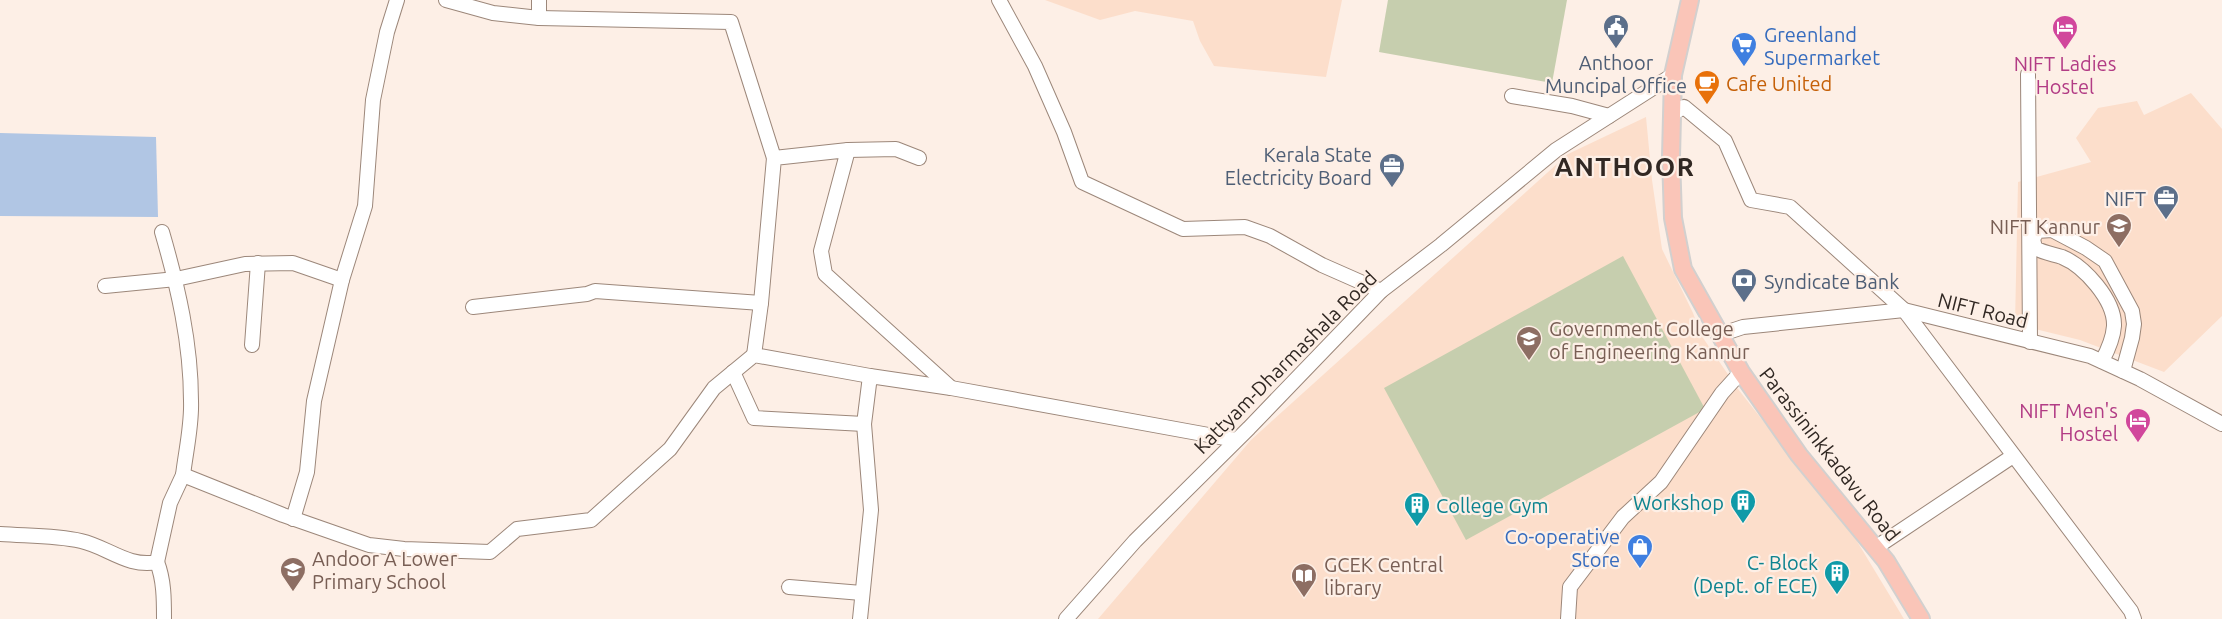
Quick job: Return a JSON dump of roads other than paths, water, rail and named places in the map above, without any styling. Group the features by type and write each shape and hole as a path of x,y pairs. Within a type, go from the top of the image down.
{"main road":[{"name":"Parassininkkadavu Road","path":"1690,0 1673,75 1671,157 1673,218 1683,269 1741,372 1799,455 1886,561 1921,619"}],"street":[{"path":"293,519 307,472 314,401 342,280 365,206 373,100 387,32 397,0"},
{"path":"183,475 293,519 369,545 404,549 490,552 517,529 591,520 670,449 714,388 754,355 774,158 731,22 539,18 493,13 446,0"},
{"path":"539,0 539,18"},
{"path":"999,0 1035,66 1064,132 1082,182 1183,229 1245,227 1270,236 1322,265 1381,291"},
{"name":"Kattyam-Dharmashala Road","path":"1066,619 1135,541 1381,291 1441,245 1556,150 1673,75"},
{"path":"2028,75 2030,342"},
{"path":"1512,96 1572,106 1609,116"},
{"path":"1673,113 1684,107 1725,141 1751,200 1790,207 1904,310 2131,611 2134,619"},
{"path":"774,158 848,150 896,149 919,158"},
{"path":"848,150 821,251 825,274 951,388"},
{"path":"2102,361 2112,340 2114,324 2113,314 2104,295 2093,280 2076,265 2063,257 2035,248 2033,239 2037,231 2052,230 2105,261 2133,317 2132,338 2123,371"},
{"path":"162,232 176,279 189,361 192,403 183,475 170,503 157,562 163,585 164,619"},
{"path":"105,286 176,279 258,263 293,263 342,280"},
{"path":"252,345 258,263"},
{"path":"473,307 587,294 595,291 761,303"},
{"name":"NIFT Road","path":"1719,335 1743,327 1904,310 2090,356 2222,424"},
{"path":"754,355 1236,440"},
{"path":"733,372 754,418 864,424"},
{"path":"1568,619 1570,587 1623,517 1661,482 1722,393 1741,372"},
{"path":"860,619 871,510 864,424 870,376"},
{"path":"1875,549 2013,456"},
{"path":"0,534 80,541 129,561 144,564 157,562"},
{"path":"789,587 862,593"}],"water":[{"path":"0,133 156,137 158,217 0,216"}],"place":[{"name":"Anthoor Muncipal Office","path":"1616,50"},
{"name":"NIFT Ladies Hostel","path":"2065,51"},
{"name":"Greenland Supermarket","path":"1744,68"},
{"name":"Cafe United","path":"1707,106"},
{"name":"Kerala State Electricity Board","path":"1392,189"},
{"name":"NIFT","path":"2166,221"},
{"name":"NIFT Kannur","path":"2119,249"},
{"name":"Syndicate Bank","path":"1744,304"},
{"name":"Government College of Engineering Kannur","path":"1529,362"},
{"name":"NIFT Men's Hostel","path":"2138,444"},
{"name":"Workshop","path":"1743,525"},
{"name":"College Gym","path":"1417,528"},
{"name":"Co-operative Store","path":"1640,570"},
{"name":"Andoor A Lower Primary School","path":"293,593"},
{"name":"C- Block (Dept. of ECE)","path":"1837,596"},
{"name":"GCEK Central library","path":"1304,599"}],"district":[{"name":"ANTHOOR","path":"1625,166"}]}
